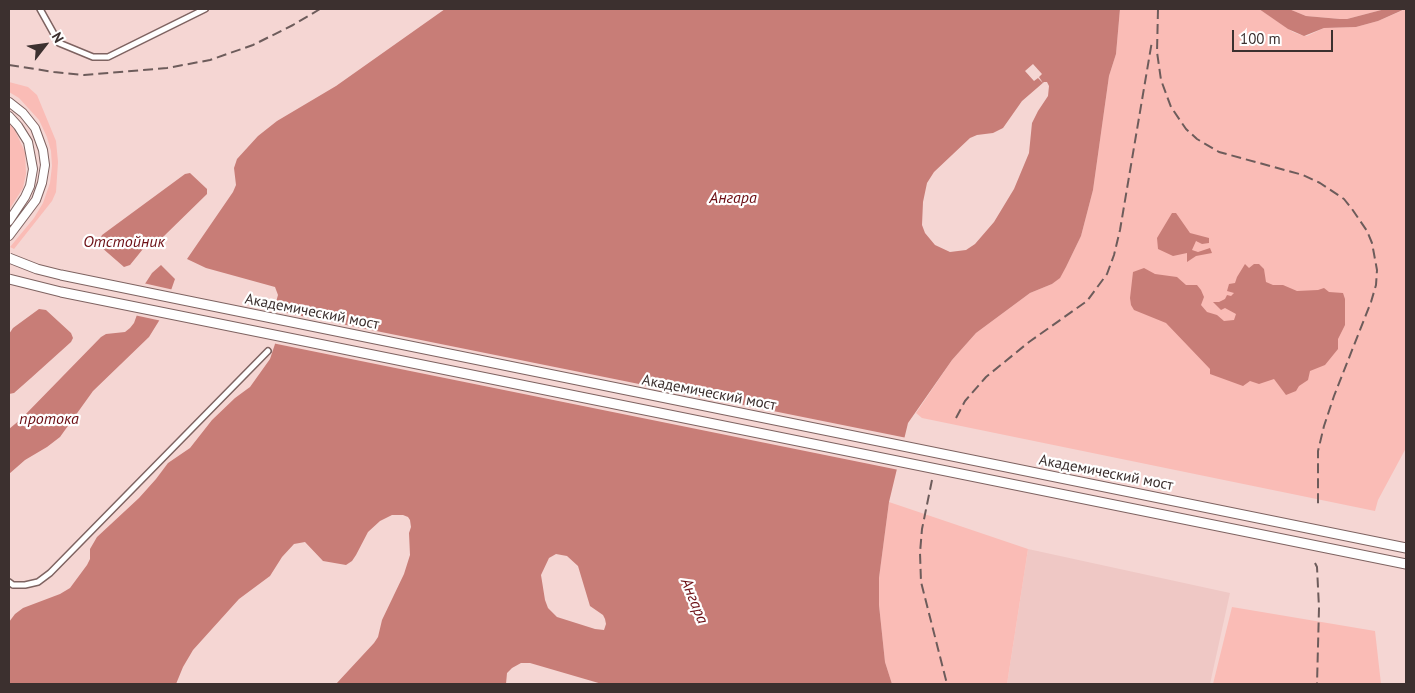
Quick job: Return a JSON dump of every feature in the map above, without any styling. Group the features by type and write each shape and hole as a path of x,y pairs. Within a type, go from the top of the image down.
{"main road":[{"path":"9,102 23,113 35,128 43,150 45,165 42,183 36,200 9,236"},
{"path":"9,116 28,142 33,169 28,190 9,221"},
{"name":"Академический мост","path":"9,258 53,273 1406,548"},
{"name":"Академический мост","path":"9,279 61,292 1406,564"}],"street":[{"path":"40,9 59,43 93,57 108,57 205,9"},
{"path":"9,582 13,585 25,585 38,582 50,573 268,351"}],"shaded area":[{"path":"1120,9 1259,9 1293,32 1307,36 1324,28 1356,27 1378,21 1406,9 1406,448 1378,500 1375,511 922,418 916,413 952,360 976,333 1030,293 1052,284 1059,278 1066,267 1081,236 1093,190 1109,76 1116,54"},
{"path":"1289,9 1385,9 1347,19 1340,19 1306,16"},
{"path":"9,82 28,87 37,95 56,141 58,162 56,192 52,201 14,249 10,247 34,218 43,203 50,183 52,166 51,151 39,120 19,98 9,92"},
{"path":"9,124 13,126 25,152 26,174 23,188 9,210"},
{"path":"889,502 1028,549 1007,684 892,684 885,662 879,605 879,578"},
{"path":"1028,549 1230,593 1210,684 1007,684"},
{"path":"1232,607 1375,631 1381,684 1213,684"}],"water":[{"name":"Ангара","path":"445,9 1120,9 1116,54 1109,76 1093,190 1081,236 1066,267 1060,278 1052,284 1030,293 976,333 952,360 908,423 889,502 879,578 879,605 885,662 892,684 602,684 530,663 521,663 507,673 506,684 336,684 378,637 382,620 404,574 410,555 410,520 403,515 392,515 380,521 368,532 352,561 346,565 323,561 305,542 294,544 282,557 270,576 239,599 193,650 176,684 9,684 9,622 15,614 23,608 60,594 70,588 87,565 90,559 90,549 97,537 139,498 168,463 190,448 212,420 235,398 250,387 270,359 275,344 274,309 278,295 275,287 206,268 187,259 233,192 236,185 234,168 237,159 258,136 277,121 336,86","holes":["1044,82 1047,82 1049,86 1048,96 1032,123 1029,153 1014,189 994,222 975,244 966,250 950,252 935,245 925,233 922,225 923,202 927,183 934,172 970,138 993,133 1003,128 1022,101","556,554 567,556 578,566 590,606 603,615 605,619 604,630 557,617 548,608 541,575 549,558"]},
{"path":"1259,9 1289,9 1306,16 1347,19 1385,9 1405,9 1378,21 1356,27 1324,28 1304,36 1288,29"},
{"name":"Отстойник","path":"190,173 207,189 207,194 163,237 147,244 130,265 124,267 101,247 99,242 102,235 185,174"},
{"path":"1172,213 1176,213 1190,233 1209,238 1209,243 1202,244 1196,241 1192,250 1198,252 1210,248 1212,253 1196,256 1187,262 1187,253 1173,256 1158,249 1157,238"},
{"path":"1245,264 1249,268 1254,264 1259,264 1264,269 1266,282 1273,285 1283,285 1297,291 1324,288 1329,292 1343,293 1345,299 1345,325 1338,339 1338,349 1325,365 1310,371 1308,380 1299,386 1296,391 1286,395 1274,379 1259,384 1250,381 1243,386 1210,374 1210,369 1166,323 1134,310 1131,305 1133,272 1144,268 1155,274 1177,277 1186,285 1197,285 1204,297 1201,305 1207,312 1217,315 1224,321 1234,320 1236,314 1225,308 1221,310 1213,302 1219,302 1225,299 1227,295 1231,296 1234,293 1227,291 1229,284 1235,283"},
{"name":"протока","path":"161,265 175,279 162,316 149,337 93,391 60,437 25,460 9,474 9,429 101,337 106,334 125,332 130,328 138,312 141,290 152,273"},
{"path":"39,309 46,310 71,333 73,338 71,342 14,393 9,394 9,334 13,328"}],"pier":[{"path":"1033,64 1042,74 1039,77 1043,83 1038,78 1034,81 1025,71"},
{"path":"143,283 174,290 162,321 134,315 139,290"},
{"path":"272,310 907,438 899,470 272,343"}],"railway":[{"path":"9,65 84,75 167,68 210,60 253,45 320,9"},
{"path":"1158,9 1157,52 1161,80 1171,107 1186,129 1197,139 1219,152 1303,175 1320,183 1344,199 1367,231 1372,243 1377,270 1376,285 1324,426 1318,451 1318,506"},
{"path":"956,418 965,401 986,377 1029,342 1087,301 1107,274 1120,230 1152,41"},
{"path":"932,480 922,529 920,553 921,582 947,684"},
{"path":"1315,563 1317,567 1319,608 1317,684"}]}
